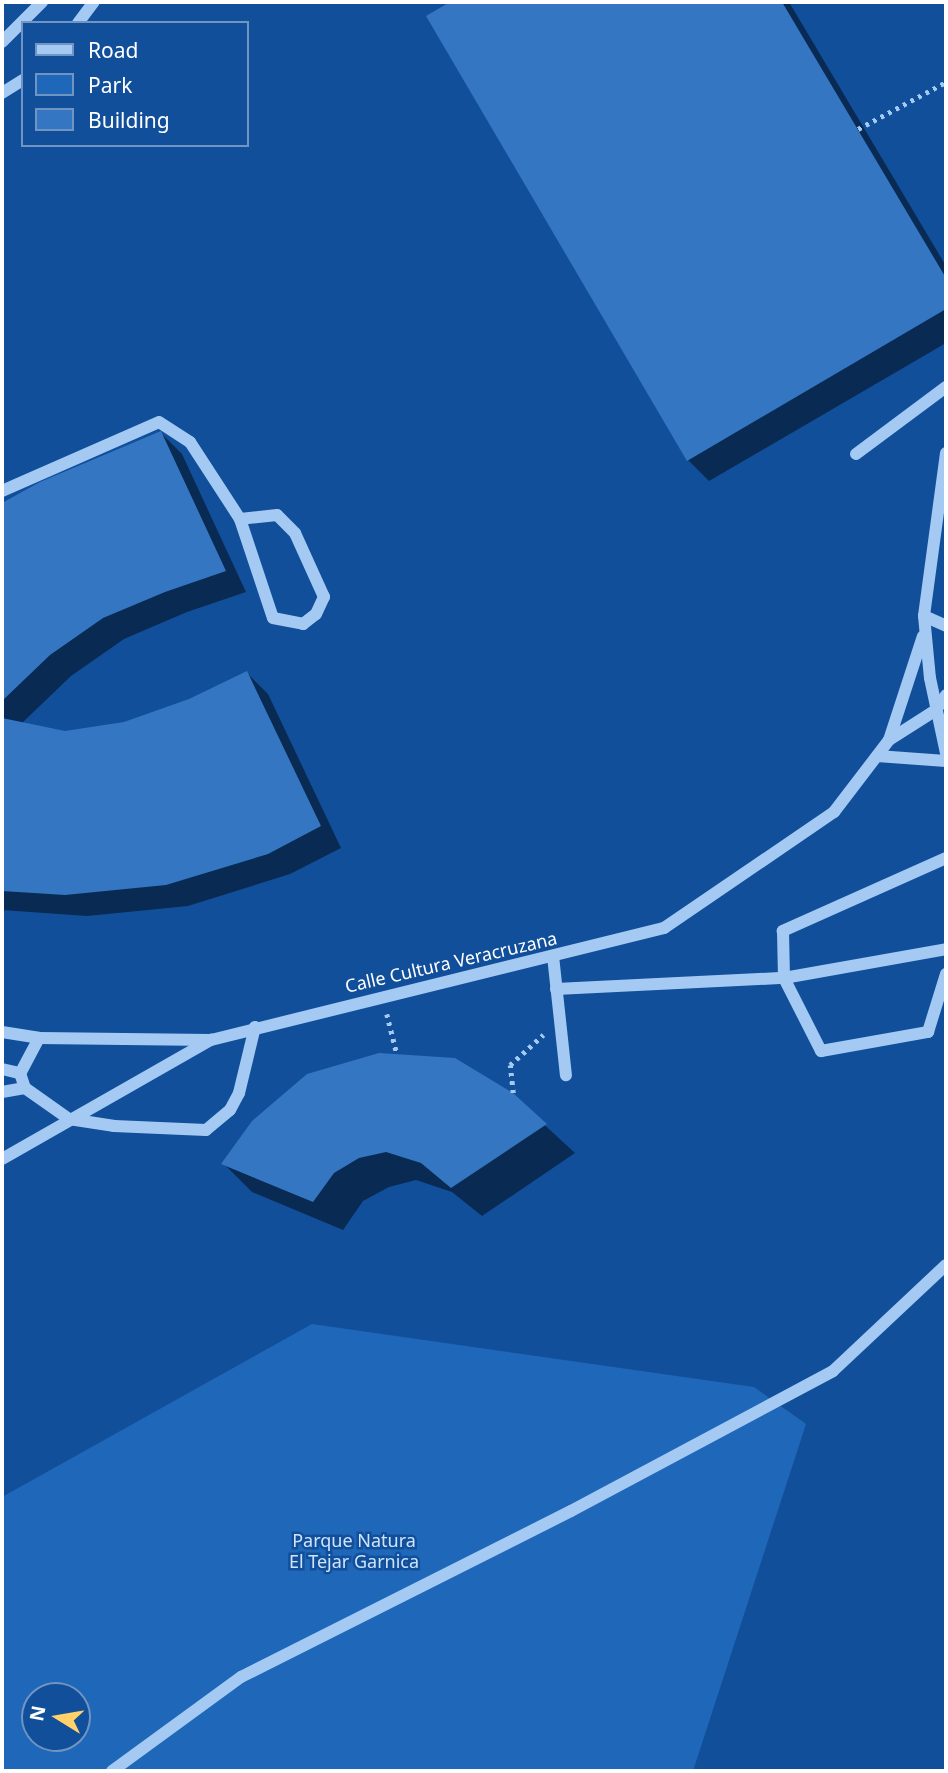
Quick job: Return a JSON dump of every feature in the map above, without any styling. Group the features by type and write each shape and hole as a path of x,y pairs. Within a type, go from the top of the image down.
{"street":[{"path":"23,21 42,2"},
{"path":"80,21 94,2"},
{"path":"2,41 21,22"},
{"path":"2,93 21,81"},
{"path":"856,454 946,387"},
{"path":"2,491 159,422 190,442 240,519 272,618 303,624 316,614 324,597 295,533 276,515 240,519"},
{"path":"946,453 924,616 936,710 946,753"},
{"path":"924,616 946,626"},
{"path":"889,740 925,632"},
{"path":"889,740 936,710 946,695"},
{"path":"936,710 946,720"},
{"name":"Calle Cultura Veracruzana","path":"2,1159 211,1040 664,928 834,812 889,740"},
{"path":"877,756 946,761"},
{"path":"946,858 783,931 784,978 821,1051 928,1032 946,974"},
{"path":"556,989 784,978 946,949"},
{"path":"553,956 566,1075"},
{"path":"39,1038 20,1073 25,1088 69,1119 114,1126 206,1130 230,1110 239,1093 255,1027"},
{"path":"2,1032 39,1038 211,1040"},
{"path":"2,1069 20,1073"},
{"path":"2,1092 25,1088"},
{"path":"113,1771 241,1677 571,1511 833,1371 946,1265"}],"path":[{"path":"858,129 946,82"},
{"path":"382,996 397,1054"},
{"path":"513,1093 510,1065 560,1022"}],"green space":[{"name":"Parque Natura El Tejar Garnica","path":"312,1324 754,1387 806,1424 693,1771 2,1771 2,1497"}],"building":[{"path":"450,2 782,2 946,278 946,309 687,461 426,16"},
{"path":"161,431 226,571 165,592 103,618 50,655 2,701 2,503 40,482"},
{"path":"247,671 321,826 268,854 166,885 65,895 2,891 2,718 65,731 124,722 189,699"},
{"path":"379,1053 455,1058 513,1093 547,1124 451,1188 421,1163 386,1152 359,1158 334,1173 313,1202 221,1164 252,1121 307,1074"}]}
